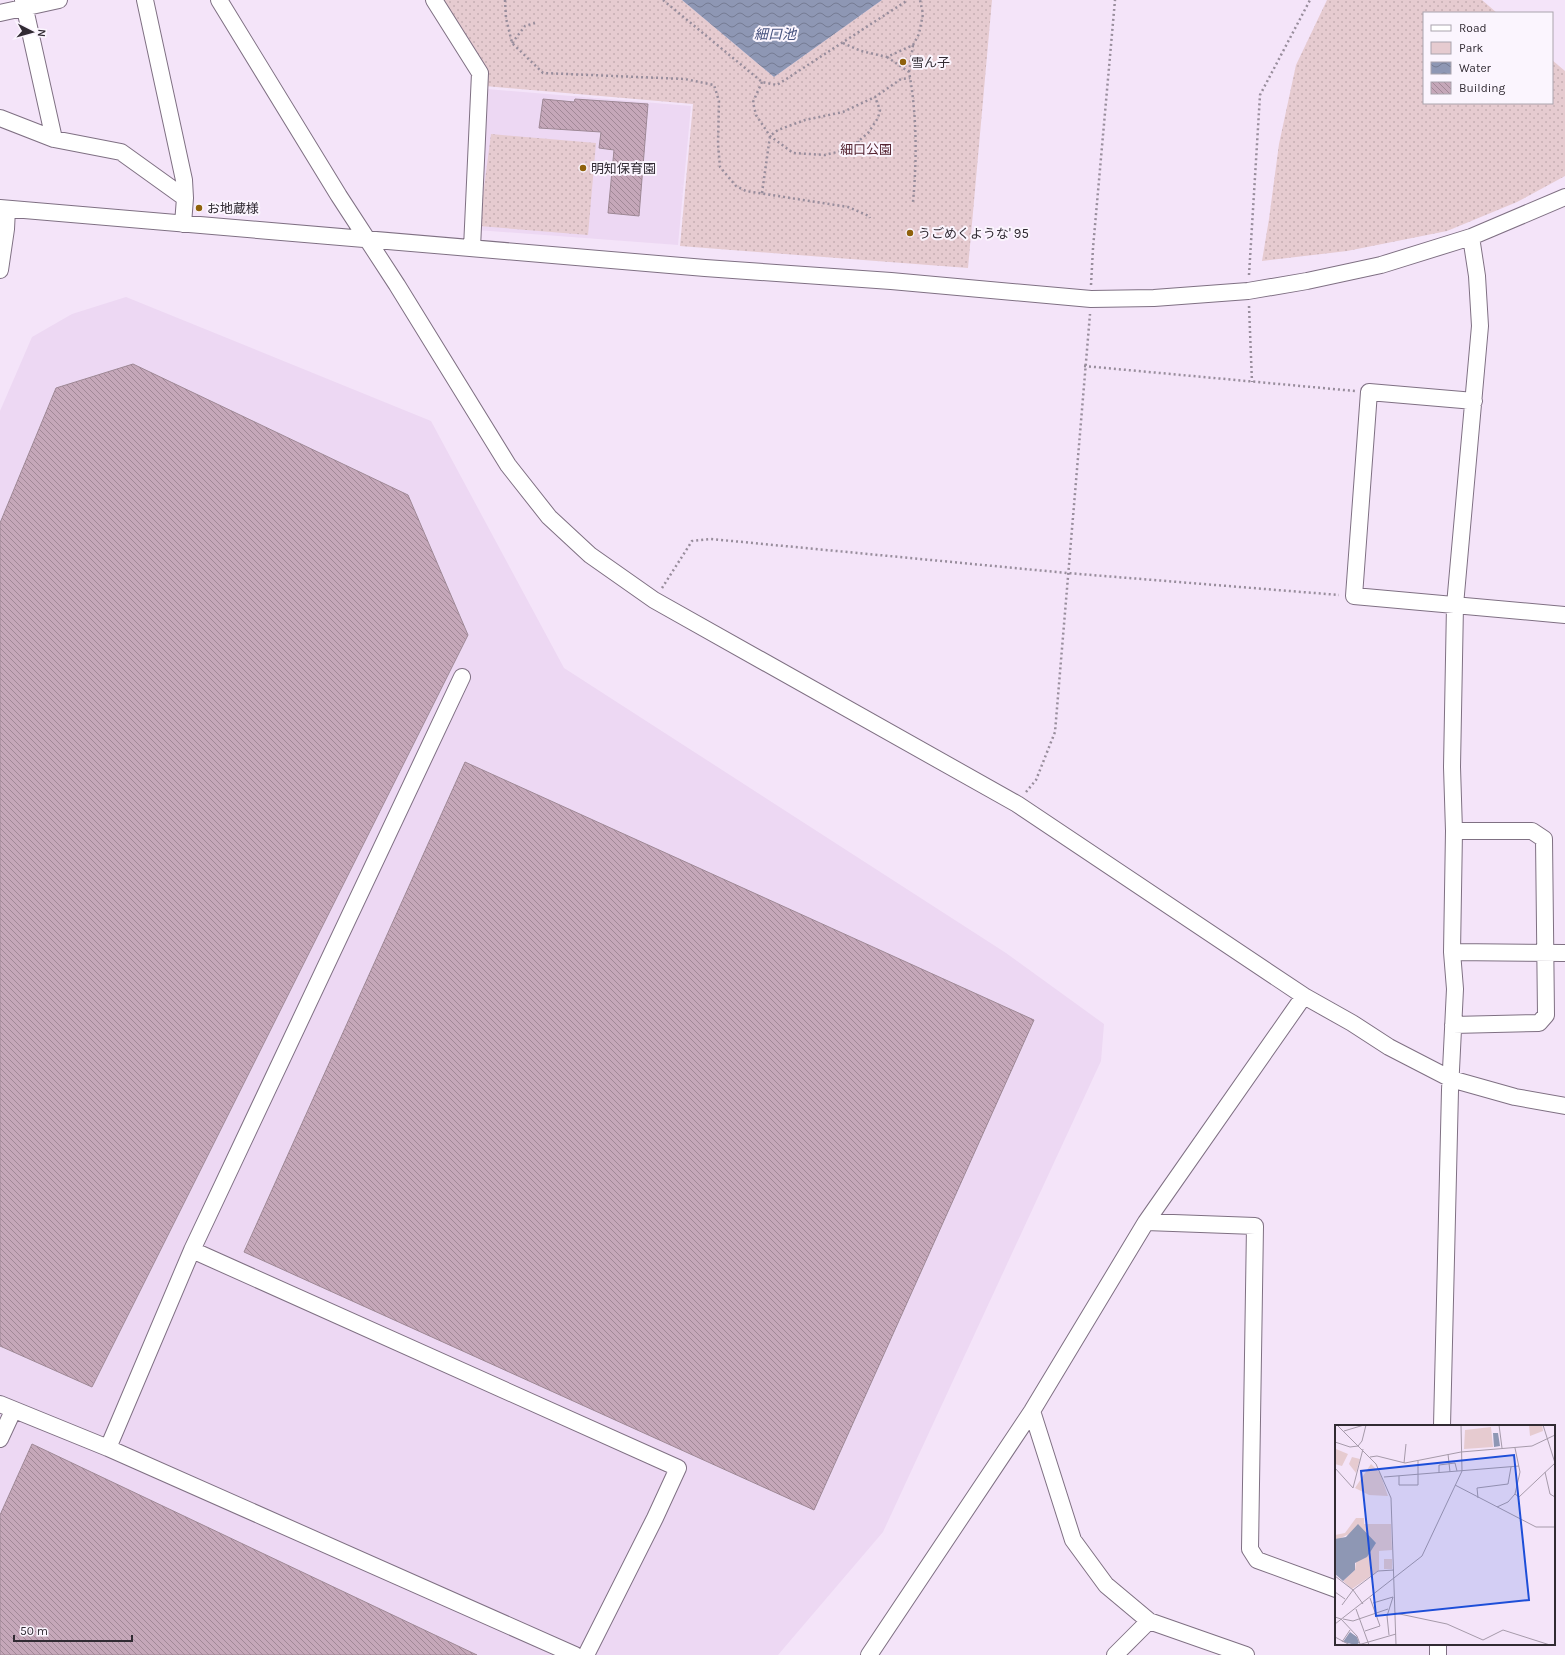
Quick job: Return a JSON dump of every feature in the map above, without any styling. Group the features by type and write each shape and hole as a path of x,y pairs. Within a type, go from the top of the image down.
{"street":[{"path":"0,13 24,4 59,0"},
{"path":"145,0 184,180 185,198 183,224"},
{"path":"219,0 508,465 549,517 590,555 654,600 1017,804 1304,996 1352,1023 1389,1047 1451,1079 1514,1097 1565,1106"},
{"path":"434,0 480,73 472,248"},
{"path":"24,4 54,139"},
{"path":"0,118 54,139 121,152 185,198"},
{"path":"0,270 6,229 4,208 368,240 705,268 890,281 1091,299 1154,298 1248,290 1307,281 1381,265 1471,237 1565,197"},
{"path":"1442,1425 1451,1079 1455,989 1452,952 1454,831 1452,767 1455,605 1480,326 1477,276 1471,237"},
{"path":"1474,401 1369,392 1354,596 1565,615"},
{"path":"108,1448 192,1250 462,677"},
{"path":"1453,1025 1539,1022 1546,1015 1544,839 1532,831 1454,831"},
{"path":"1452,952 1565,953"},
{"path":"869,1655 1032,1411 1146,1222 1304,996"},
{"path":"1146,1222 1255,1226 1250,1549 1257,1560 1335,1589"},
{"path":"192,1250 678,1468 656,1518 586,1655"},
{"path":"0,1439 7,1408 108,1448 576,1655"},
{"path":"1032,1411 1073,1540 1106,1585 1149,1621 1246,1655"},
{"path":"1115,1655 1149,1621"}],"path":[{"path":"505,0 506,18 512,44 543,73 685,80 714,85 719,101 718,144 720,167 736,186 746,191 848,207 869,216 870,218"},
{"path":"663,0 762,82 777,85 908,0"},
{"path":"913,202 916,167 914,100 909,72 913,45 919,34 923,14 920,0"},
{"path":"1017,804 1036,780 1055,732 1084,366 1091,299 1093,248 1115,0"},
{"path":"1252,382 1248,290 1260,95 1310,0"},
{"path":"512,44 524,26 535,23"},
{"path":"842,43 861,51 887,57 909,72"},
{"path":"887,57 913,45"},
{"path":"762,193 770,136 778,130 805,120 843,112 875,97 901,79 910,78"},
{"path":"762,82 753,102 756,115 770,136 793,153 825,155 840,151 858,141 868,133 878,118 880,110 875,97"},
{"path":"858,141 864,153"},
{"path":"1084,366 1369,392"},
{"path":"654,600 692,541 711,539 1067,573 1354,596"}],"shaded area":[{"name":"明知保育園","path":"487,89 691,106 678,245 477,230"},
{"path":"126,297 431,421 564,668 1006,953 1104,1024 1101,1061 883,1532 778,1655 0,1655 0,411 32,337 72,314"}],"green space":[{"name":"細口公園","path":"441,0 682,0 774,77 882,0 992,0 968,268 680,246 693,104 485,86"},
{"path":"1327,0 1482,0 1496,12 1423,12 1423,104 1553,104 1553,61 1565,71 1565,176 1517,202 1447,231 1347,251 1262,261 1279,144 1296,65"},
{"path":"491,134 596,143 588,235 479,226"}],"water":[{"name":"細口池","path":"682,0 882,0 774,77"}],"building":[{"path":"543,99 574,102 575,99 648,104 639,216 608,213 614,150 599,148 601,132 539,128"},
{"path":"133,364 408,495 468,635 92,1387 0,1346 0,523 56,388"},
{"path":"465,762 1034,1020 814,1510 244,1252"},
{"path":"32,1444 477,1655 0,1655 0,1515"}],"place":[{"name":"雪ん子","path":"903,62"},
{"name":"明知保育園","path":"583,168"},
{"name":"お地蔵様","path":"199,208"},
{"name":"うごめくような' 95","path":"910,233"}]}
